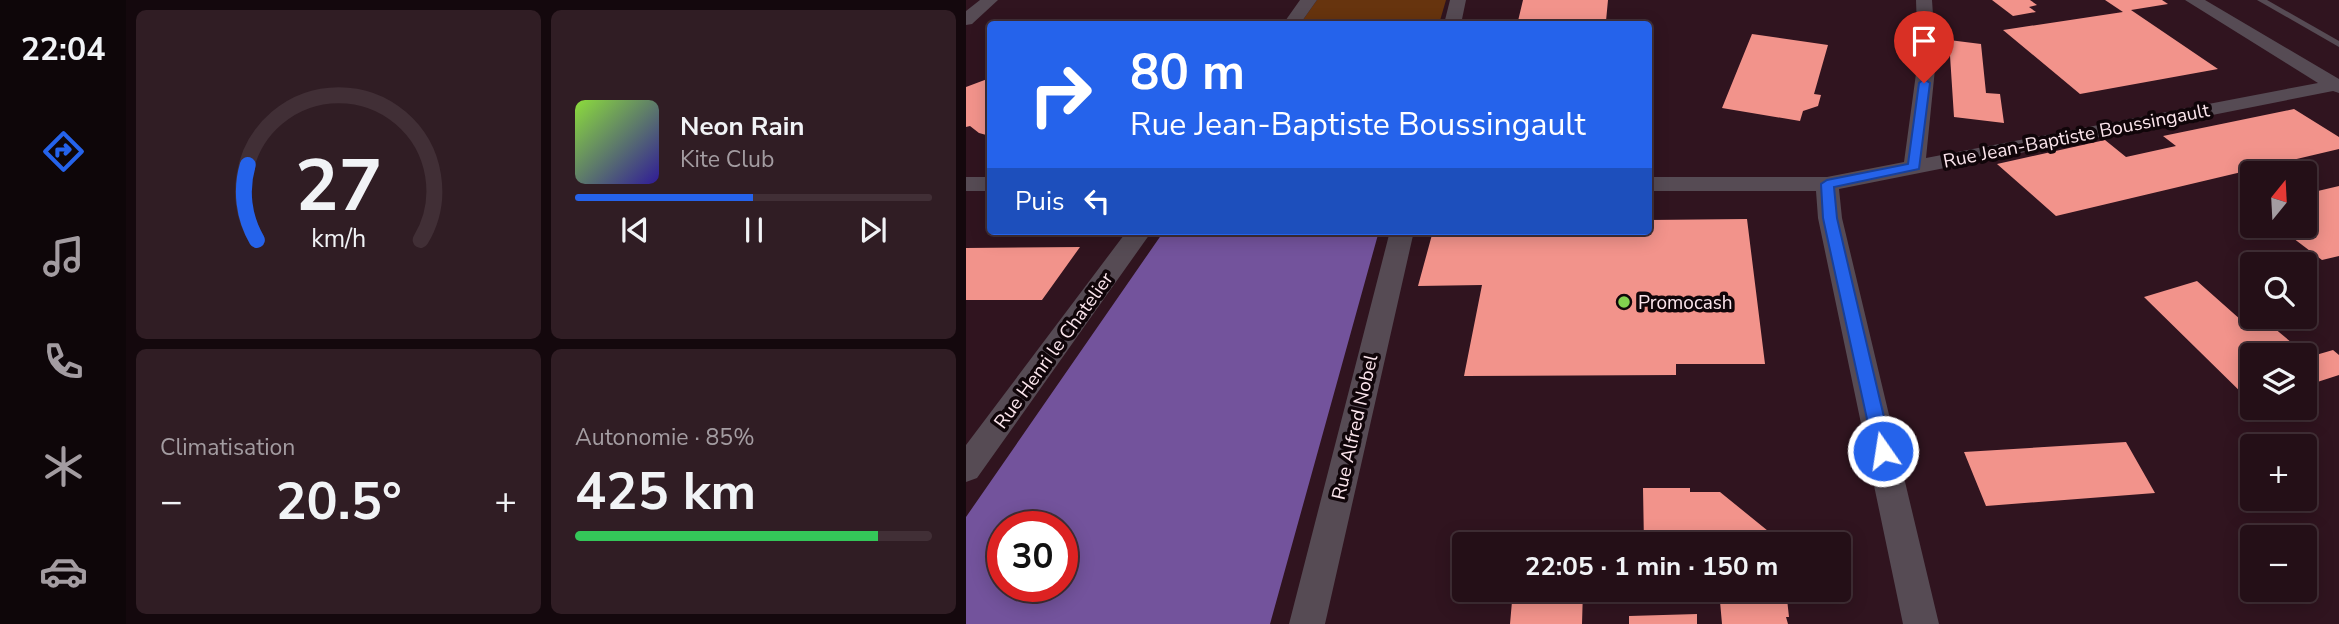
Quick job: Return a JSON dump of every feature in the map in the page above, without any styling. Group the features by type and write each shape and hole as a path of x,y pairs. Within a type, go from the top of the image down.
{"street":[{"path":"966,20 990,0"},
{"path":"1293,21 1309,0"},
{"path":"1454,21 1458,0"},
{"path":"1914,167 1927,59 1923,0"},
{"path":"2193,0 2338,86"},
{"name":"Rue Jean-Baptiste Boussingault","path":"1652,184 1827,184 2338,86"},
{"path":"966,184 987,184"},
{"path":"1827,184 1830,218 1922,624"},
{"name":"Rue Henri le Chatelier","path":"966,469 1137,235"},
{"name":"Rue Alfred Nobel","path":"1307,624 1401,235"}],"lane":[{"path":"2262,0 2339,44"}],"shaded area":[{"path":"1317,0 1446,0 1440,21 1302,21"},
{"path":"1161,235 1378,235 1270,624 966,624 966,517"}],"building":[{"path":"1523,0 1608,0 1606,21 1518,21"},
{"path":"1992,0 2030,0 2037,5 2029,7 2036,12 2013,16"},
{"path":"2105,0 2162,0 2168,4 2131,10 2218,69 2080,94 2003,30 2123,12"},
{"path":"1752,34 1828,45 1814,94 1821,95 1818,106 1803,111 1800,121 1722,108"},
{"path":"1949,40 1981,44 1986,93 2000,94 2004,123 1954,117"},
{"path":"987,79 987,135 970,126 966,127 966,87"},
{"path":"2294,109 2339,137 2339,149 2288,161 2240,161 2240,172 2056,216 1997,164 2105,140 2126,157 2176,146 2163,136"},
{"path":"2339,186 2339,256 2322,260 2317,256 2317,252 2311,252 2293,238 2317,238 2317,191"},
{"name":"Promocash","path":"1747,219 1765,364 1676,364 1676,375 1464,376 1482,285 1418,286 1432,235 1652,235 1652,220"},
{"path":"1080,247 1042,300 966,300 966,248"},
{"path":"2197,281 2240,319 2240,329 2275,329 2292,343 2240,343 2240,391 2144,297"},
{"path":"2333,350 2339,355 2339,375 2317,382 2317,355"},
{"path":"2126,442 2155,493 1986,506 1964,452"},
{"path":"1643,488 1690,488 1690,492 1720,492 1769,532 1644,532"},
{"path":"1512,602 1583,602 1582,624 1510,624"},
{"path":"1720,602 1787,602 1788,624 1722,624"},
{"path":"1697,614 1697,624 1629,624 1629,616"}],"place":[{"name":"Promocash","path":"1624,302"}],"route":[{"path":"1883,451 1830,218 1827,184 1914,167 1924,83"}]}
